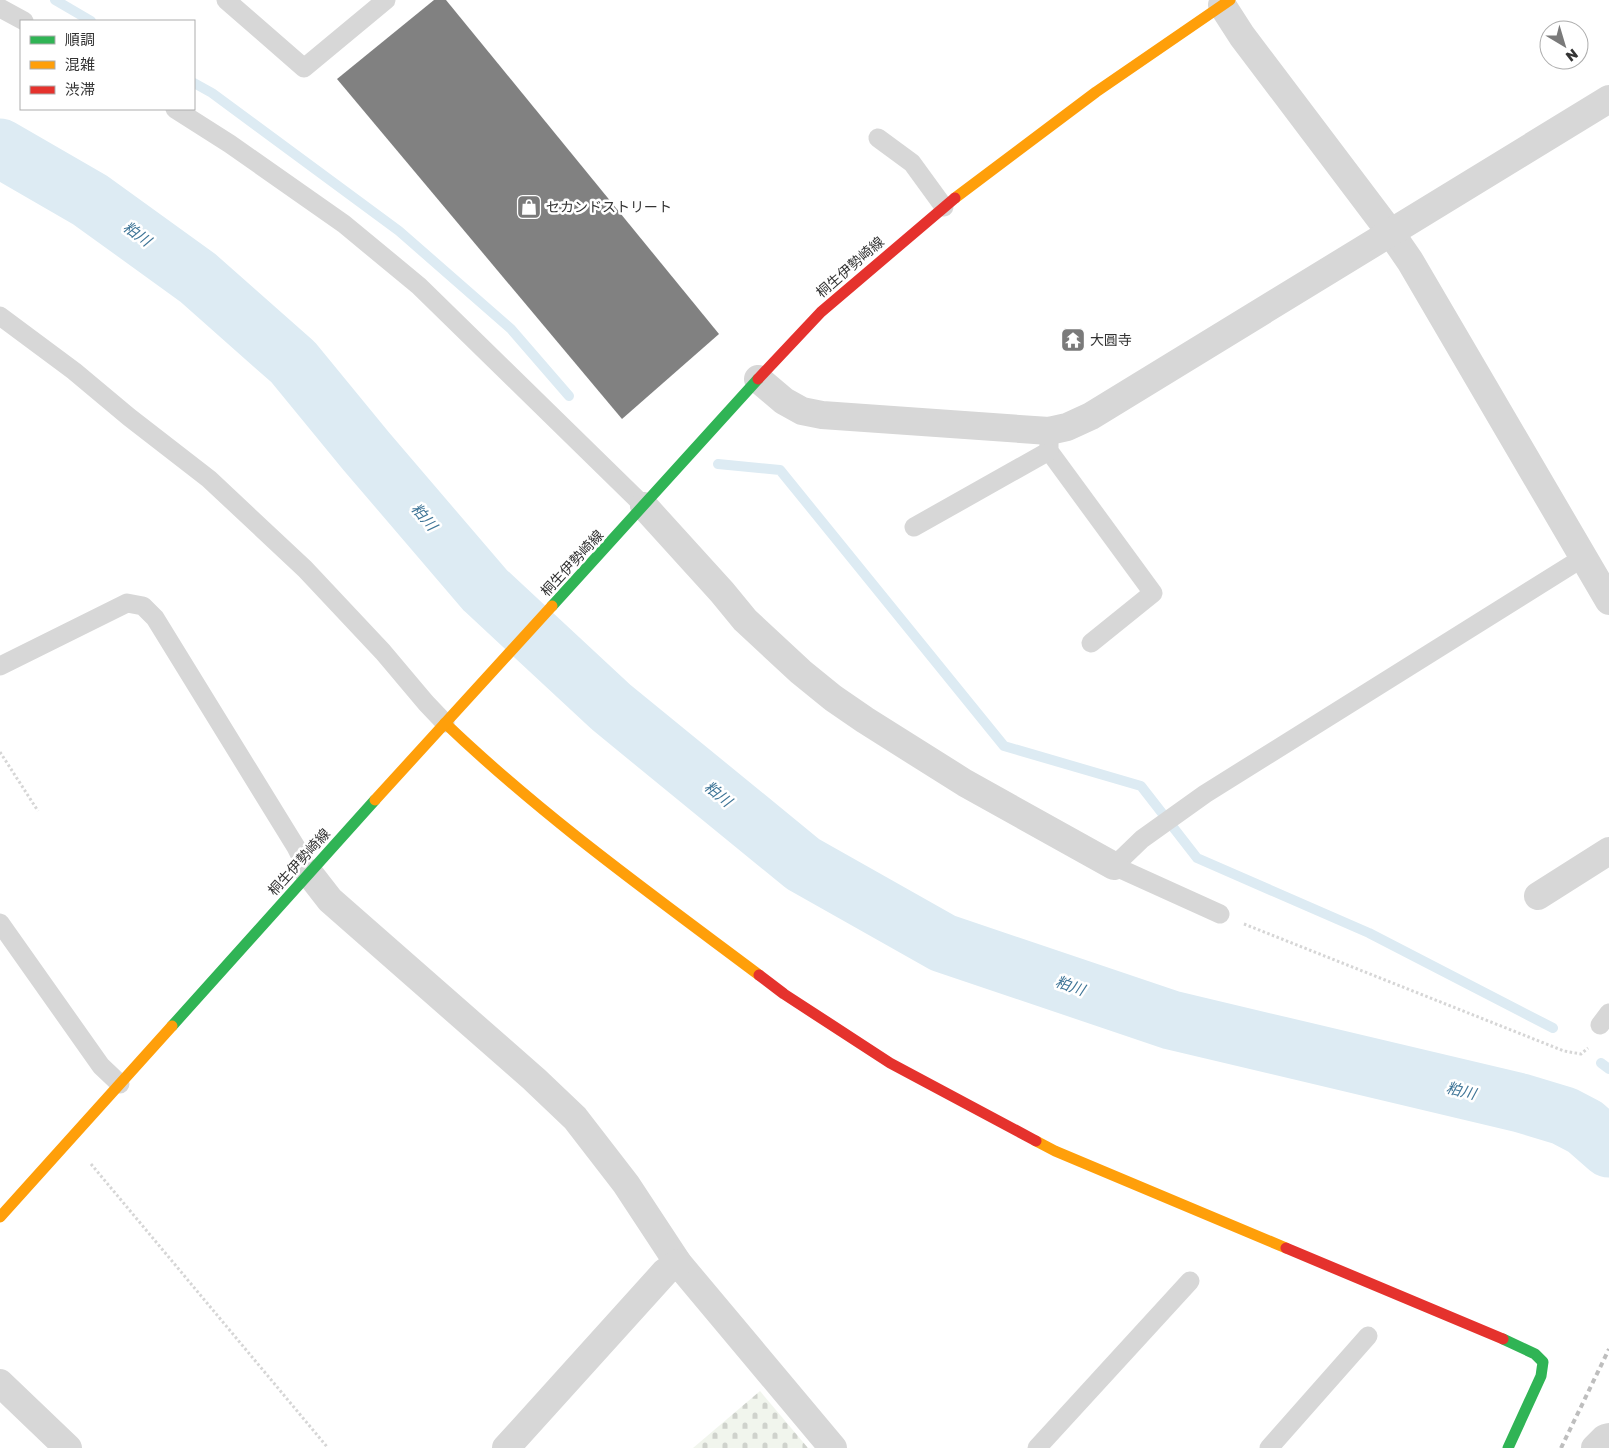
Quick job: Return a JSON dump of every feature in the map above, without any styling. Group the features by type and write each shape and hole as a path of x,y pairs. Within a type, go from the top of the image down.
{"main road":[{"name":"桐生伊勢崎線","path":"0,1217 309,873 821,312 944,207 1096,92 1224,2"},
{"path":"449,719 486,762 587,846 777,988 890,1064 1055,1151 1521,1346 1535,1354 1543,1362 1541,1376 1508,1448"}],"street":[{"path":"1224,2 1242,36 1410,261 1609,601"},
{"path":"758,379 784,401 802,411 1049,441 1067,427 1091,416 1609,99"},
{"path":"639,511 722,592 745,620 801,672 833,698 965,783 1114,866"},
{"path":"1538,896 1609,851"},
{"path":"309,873 330,900 534,1079 575,1118 626,1184 678,1263 833,1448"},
{"path":"506,1448 666,1272 678,1263"},
{"path":"0,1383 68,1448"},
{"path":"1595,1448 1605,1438 1609,1438"}],"lane":[{"path":"226,0 304,68 386,0"},
{"path":"0,8 22,20"},
{"path":"177,110 230,144 344,224 419,286 639,511"},
{"path":"878,138 912,164 944,207"},
{"path":"0,316 209,479 305,569 383,652 426,703 449,719"},
{"path":"914,527 1049,441 1152,593 1091,643"},
{"path":"1220,914 1114,866 1142,839 1205,794 1584,557"},
{"path":"0,666 127,603 143,606 155,618 296,847 309,873"},
{"path":"0,924 101,1066 120,1084"},
{"path":"1037,1448 1190,1281"},
{"path":"1269,1448 1368,1336"}],"path":[{"path":"0,752 38,811"},
{"path":"1220,914 1564,1051 1581,1054 1590,1047 1605,1019"},
{"path":"91,1164 328,1448"}],"green space":[{"path":"760,1391 808,1448 693,1448"}],"building":[{"name":"セカンドストリート","path":"434,0 446,0 719,334 622,419 337,79"}],"waterway":[{"path":"55,0 89,20"},
{"path":"195,84 212,93 399,231 511,329 569,396"},
{"name":"粕川","path":"0,148 90,200 198,278 293,362 485,590 611,707 803,864 943,943 1171,1020 1521,1103 1564,1116 1585,1127 1609,1148"},
{"path":"718,464 780,470 1004,746 1141,786 1197,858 1369,933 1553,1028"},
{"path":"1601,1063 1609,1069"}],"railway":[{"path":"1561,1448 1609,1349"}],"traffic: fast":[{"path":"552,606 758,379"},
{"path":"172,1026 375,800"},
{"path":"1503,1339 1535,1354 1543,1362 1541,1376 1508,1448"}],"traffic: slow":[{"path":"955,198 1096,92 1230,0"},
{"path":"375,800 552,606"},
{"path":"445,723 520,790 598,854 759,975"},
{"path":"0,1217 172,1026"},
{"path":"1036,1141 1055,1151 1286,1248"}],"traffic: jam":[{"path":"758,379 821,312 955,198"},
{"path":"759,975 784,994 890,1063 1036,1141"},
{"path":"1286,1248 1503,1339"}],"place":[{"name":"セカンドストリート","path":"529,207"},
{"name":"大圓寺","path":"1073,340"}]}
